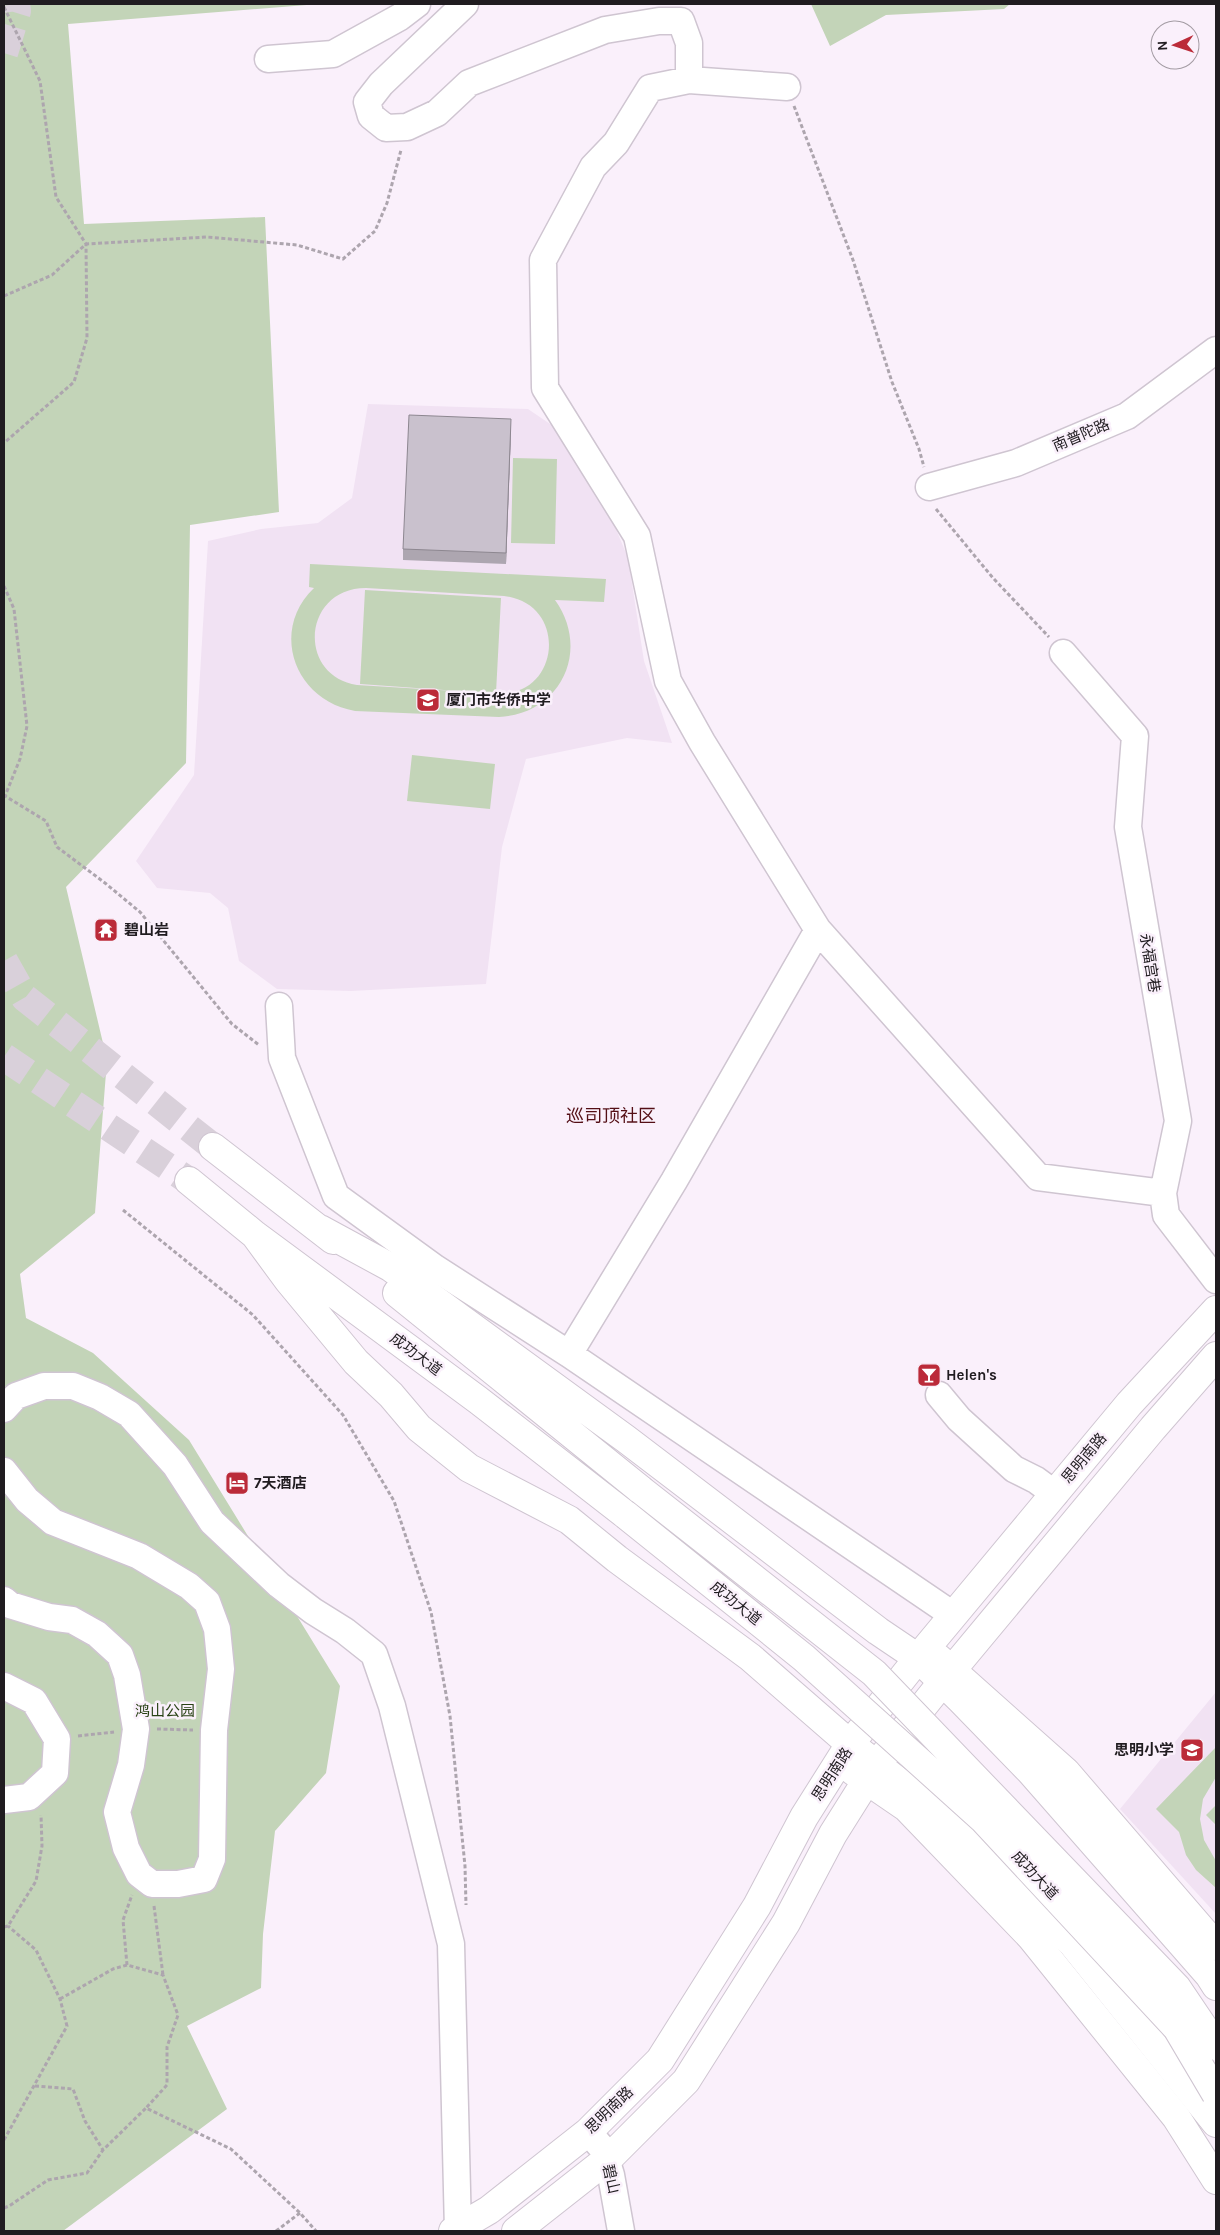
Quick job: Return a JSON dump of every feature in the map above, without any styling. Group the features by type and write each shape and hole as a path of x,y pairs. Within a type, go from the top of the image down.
{"main road":[{"name":"成功大道","path":"213,1147 320,1229 441,1330 874,1673 1177,1988 1216,2046"},
{"name":"成功大道","path":"190,1181 255,1235 478,1400 626,1515 804,1658 983,1819 1177,2028 1216,2094"},
{"path":"320,1229 390,1267 626,1439 878,1631 923,1653 947,1676 1066,1772 1216,1946"},
{"path":"255,1235 288,1280 356,1362 391,1395 419,1428 469,1468 569,1520 617,1559 750,1657 845,1753 966,1837 1072,1943 1216,2123"},
{"name":"思明南路","path":"456,2230 489,2210 588,2132 660,2060 757,1906 804,1817 845,1753 953,1615 1129,1404 1216,1310"},
{"path":"516,2231 606,2160 686,2081 786,1923 833,1834 872,1772 947,1676 1147,1435 1216,1356"},
{"path":"947,1676 1216,1986"},
{"path":"872,1772 1031,1937 1176,2117 1216,2180"}],"street":[{"path":"268,59 333,54 400,17 417,4"},
{"path":"465,4 380,84 367,102 371,116 386,128 407,127 437,113 469,83 605,30 659,21 681,21 689,43 689,80"},
{"path":"786,87 689,80 650,88 616,144 593,167 543,260 545,388 637,536 668,681 702,742 818,930 1038,1177 1163,1193"},
{"name":"南普陀路","path":"929,487 1016,463 1127,416 1216,350"},
{"name":"永福宫巷","path":"1063,653 1135,736 1128,827 1178,1121 1163,1193 1166,1216 1216,1280"},
{"path":"569,1354 674,1180 818,930"},
{"path":"279,1006 282,1058 336,1196 435,1268 569,1354 953,1615"},
{"path":"4,1409 16,1396 34,1389 44,1386 73,1386 100,1397 129,1414 175,1465 212,1522 279,1585 313,1611 346,1631 374,1654 392,1706 451,1944 456,2230"},
{"path":"939,1395 959,1419 1014,1469 1036,1480 1054,1494"},
{"path":"4,1471 27,1500 53,1522 139,1556 189,1586 207,1602 217,1629 221,1669 214,1730 212,1859 204,1879 178,1884 145,1879 126,1848 117,1812 131,1765 136,1729 127,1675 120,1655 97,1634 72,1620 49,1617 10,1604 4,1600"},
{"path":"4,1686 34,1701 57,1739 55,1773 16,1799"},
{"name":"碧山","path":"588,2132 603,2149 621,2231"}],"path":[{"path":"4,7 40,81 56,197 86,244 87,338 74,382 4,443"},
{"path":"786,87 853,260 892,382 919,449 934,507 993,578 1063,653"},
{"path":"4,296 52,275 86,244 207,237 297,245 343,259 376,231 387,203 407,127"},
{"path":"4,586 14,609 27,726 20,760 5,796 46,821 57,847 106,882 140,912 232,1024 285,1065"},
{"path":"4,1927 8,1926 36,1881 42,1846 41,1813 16,1799"},
{"path":"128,1965 123,1920 145,1879"},
{"path":"4,2208 48,2180 87,2173 103,2150 168,2085 167,2047 178,2015 163,1975 145,1879"},
{"path":"4,2140 5,2135 35,2086 67,2026 60,1999 36,1950 8,1926"},
{"path":"60,1999 113,1970 128,1965 163,1975"},
{"path":"35,2086 72,2089 85,2121 103,2150"},
{"path":"146,2108 231,2149 300,2213 316,2231"},
{"path":"276,2231 300,2213"}],"shaded area":[{"name":"厦门市华侨中学","path":"368,404 528,409 581,445 628,558 644,661 672,743 627,738 526,759 502,847 486,984 351,991 277,989 239,961 228,908 210,893 157,888 136,861 194,775 208,541 261,529 318,523 352,498"},
{"name":"思明小学","path":"1216,1692 1216,1914 1120,1809"}],"green space":[{"name":"鸿山公园","path":"4,4 319,4 68,24 84,224 265,217 279,512 190,525 186,763 66,887 107,1060 95,1213 20,1274 26,1318 93,1353 189,1440 340,1686 326,1773 275,1831 263,1934 261,1988 187,2026 227,2109 63,2231 4,2231"},
{"path":"811,4 1010,4 1004,9 886,15 830,46"},
{"path":"513,458 557,459 555,544 511,543"},
{"path":"310,564 606,579 604,602 555,600 565,619 570,639 569,658 564,676 553,692 539,704 521,713 499,717 355,711 334,705 317,694 304,679 295,662 291,643 293,624 300,605 314,588 309,587","holes":["366,588 504,596 525,603 540,615 547,632 549,650 544,667 534,682 517,691 496,693 501,598 365,590 360,684 472,692 357,685 337,678 324,666 316,650 315,633 319,616 329,602 345,592"]},
{"path":"412,755 495,764 490,809 407,801"},
{"path":"1216,1747 1216,1777 1203,1799 1200,1819 1204,1840 1216,1861 1216,1888 1196,1870 1186,1855 1179,1832 1156,1809"},
{"path":"1216,1805 1216,1825 1206,1815"}],"building":[{"path":"409,415 511,419 506,553 403,549"}],"tunnel":[{"path":"4,53 17,11 16,4"},
{"path":"4,961 25,998 213,1147"},
{"path":"4,1057 189,1181"}],"place":[{"name":"厦门市华侨中学","path":"428,700"},
{"name":"碧山岩","path":"106,930"},
{"name":"Helen's","path":"929,1375"},
{"name":"7天酒店","path":"237,1483"},
{"name":"思明小学","path":"1192,1750"}],"district":[{"name":"巡司顶社区","path":"611,1116"}]}
